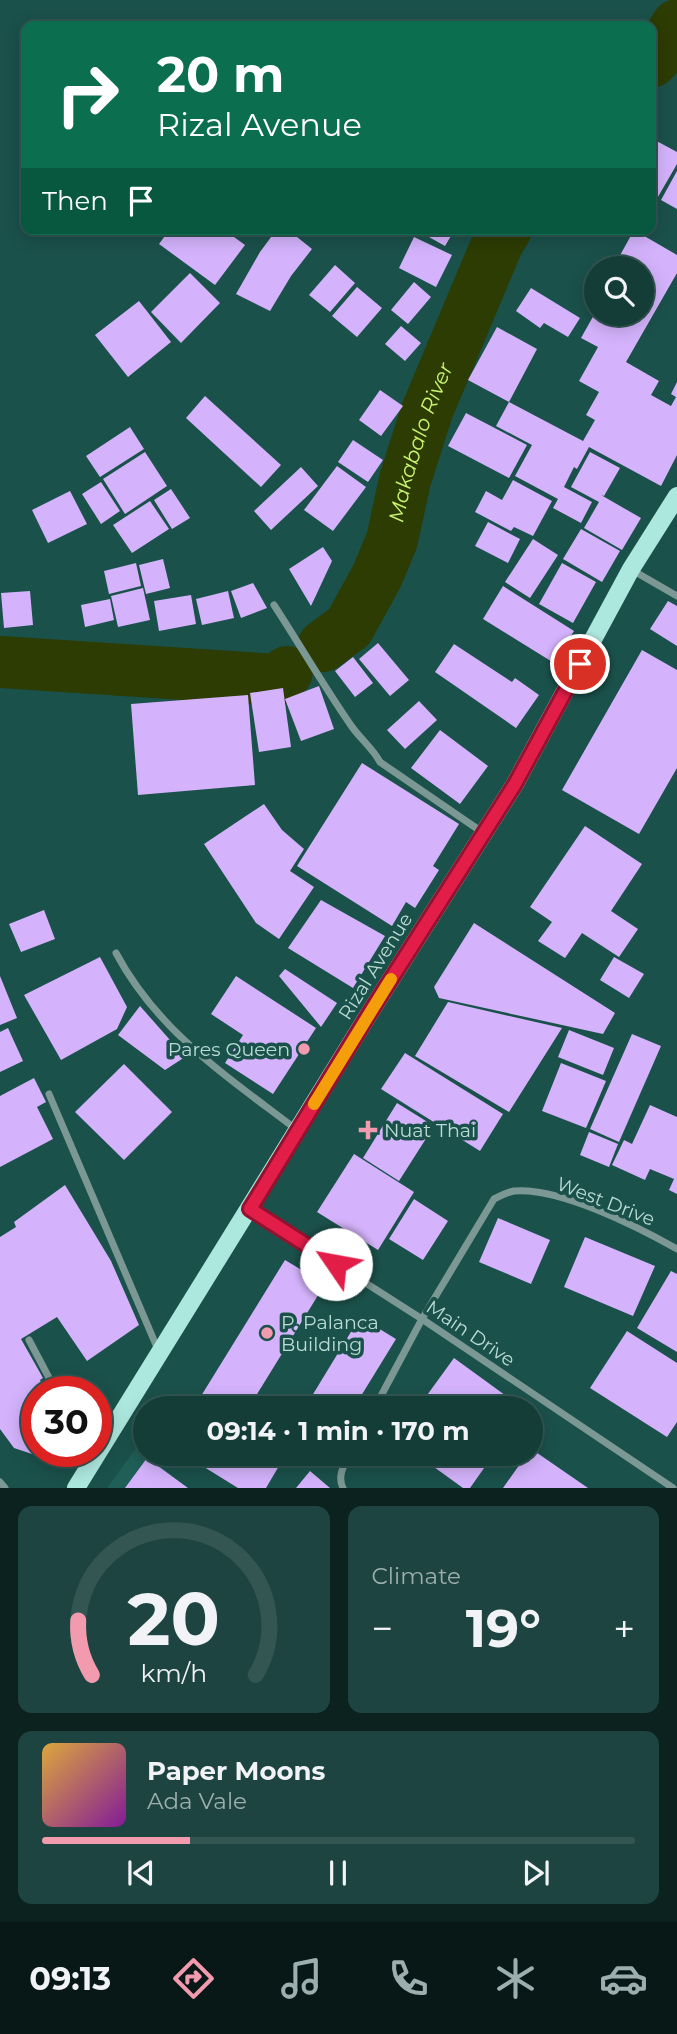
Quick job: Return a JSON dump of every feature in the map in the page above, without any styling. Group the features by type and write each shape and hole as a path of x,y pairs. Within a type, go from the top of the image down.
{"main road":[{"name":"Rizal Avenue","path":"112,1424 250,1209 515,784 631,569 677,496"},
{"name":"Rizal Avenue","path":"76,1488 86,1467"}],"street":[{"path":"631,569 677,596"},
{"path":"274,604 318,677 354,730 371,747 380,762 484,834"},
{"path":"117,953 143,996 172,1030 224,1074 298,1130"},
{"path":"49,1094 159,1353"},
{"name":"West Drive","path":"381,1396 422,1319 494,1199 512,1191 538,1193 575,1202 649,1233 677,1249"},
{"name":"Main Drive","path":"250,1209 422,1319 673,1488"},
{"path":"29,1340 48,1376"},
{"path":"342,1488 339,1481 345,1466"},
{"path":"0,1482 5,1488"}],"shaded area":[{"path":"133,1452 133,1466 160,1466 187,1488 107,1488"}],"building":[{"path":"656,141 677,152 677,164 656,200"},
{"path":"677,171 677,209 661,200"},
{"path":"166,235 231,235 245,245 215,285 159,244"},
{"path":"273,235 294,235 312,249 291,276 270,311 236,294"},
{"path":"425,235 451,235 445,246"},
{"path":"631,235 643,235 677,255 677,273 654,313 654,256 620,256"},
{"path":"414,237 452,255 436,287 399,268"},
{"path":"335,265 355,283 330,312 309,295"},
{"path":"190,273 220,303 181,343 151,312"},
{"path":"414,282 431,297 408,324 391,310"},
{"path":"357,287 382,308 357,337 332,316"},
{"path":"531,288 580,318 568,337 544,323 540,328 516,311"},
{"path":"139,301 171,342 128,377 95,335"},
{"path":"401,326 421,343 405,361 385,344"},
{"path":"588,326 647,326 626,362 659,381 651,395 671,406 676,397 671,394 677,382 677,455 661,486 589,447 577,469 574,467 564,487 592,502 581,523 553,508 558,499 515,476 532,445 496,426 509,402 583,441 595,420 586,415 599,392 579,381 598,347 581,338"},
{"path":"497,327 537,349 509,402 468,380"},
{"path":"380,390 403,406 381,436 359,420"},
{"path":"205,396 281,465 261,487 186,418"},
{"path":"466,413 527,445 509,478 448,446"},
{"path":"130,427 144,449 100,477 86,456"},
{"path":"353,440 383,460 368,482 338,462"},
{"path":"145,452 167,486 125,514 103,479"},
{"path":"590,452 620,468 604,496 601,495 641,518 622,550 584,528 599,502 571,487"},
{"path":"337,466 366,487 333,531 304,510"},
{"path":"301,467 318,486 271,530 254,511"},
{"path":"513,480 552,501 533,536 514,527 511,531 475,512 486,491 502,500"},
{"path":"101,482 120,511 101,524 82,494"},
{"path":"171,489 190,518 172,529 154,500"},
{"path":"70,491 87,524 48,543 32,510"},
{"path":"150,501 169,529 132,553 113,525"},
{"path":"488,522 520,539 508,563 475,546"},
{"path":"581,529 620,551 602,582 563,559"},
{"path":"533,539 558,555 530,598 505,582"},
{"path":"323,547 332,561 311,606 289,569"},
{"path":"163,559 170,588 146,594 139,565"},
{"path":"136,563 141,586 109,594 104,571"},
{"path":"562,563 596,582 573,623 539,604"},
{"path":"253,583 267,608 241,618 231,591"},
{"path":"503,586 574,631 554,663 483,619"},
{"path":"143,588 150,620 118,627 111,596"},
{"path":"30,591 33,625 4,628 1,593"},
{"path":"228,591 234,618 202,625 196,599"},
{"path":"191,595 196,624 159,631 154,601"},
{"path":"110,599 114,620 85,627 81,605"},
{"path":"668,601 677,606 677,646 650,629"},
{"path":"378,643 409,680 390,696 359,659"},
{"path":"454,644 512,682 515,678 539,695 516,728 435,672"},
{"path":"642,650 677,670 677,768 639,834 562,790"},
{"path":"353,657 373,683 355,697 335,671"},
{"path":"319,686 334,729 301,741 285,699"},
{"path":"283,688 291,747 259,752 250,693"},
{"path":"248,695 255,785 138,795 131,704"},
{"path":"419,701 437,720 405,749 387,730"},
{"path":"440,730 488,766 460,804 411,768"},
{"path":"362,763 459,824 433,866 439,870 415,908 406,902 392,926 297,866"},
{"path":"264,804 282,830 304,849 290,871 314,887 279,939 256,923 204,844"},
{"path":"585,826 642,864 611,911 638,929 619,957 582,933 565,958 538,941 552,922 530,907"},
{"path":"321,900 385,936 353,988 288,948"},
{"path":"44,910 55,939 21,952 9,924"},
{"path":"474,923 615,1013 603,1034 439,998 434,987"},
{"path":"100,957 127,1007 117,1029 61,1060 24,995"},
{"path":"614,957 644,974 629,998 600,980"},
{"path":"285,969 337,1003 321,1027 279,976"},
{"path":"0,976 17,1018 0,1025"},
{"path":"236,976 316,1028 273,1094 225,1063 243,1035 211,1014"},
{"path":"448,1002 562,1028 509,1112 415,1056"},
{"path":"140,1006 185,1057 165,1070 118,1035"},
{"path":"8,1028 23,1061 0,1072 0,1032"},
{"path":"569,1030 614,1048 603,1075 558,1057"},
{"path":"632,1034 661,1046 619,1142 590,1129"},
{"path":"405,1053 503,1114 480,1151 381,1089"},
{"path":"561,1063 606,1081 586,1128 542,1111"},
{"path":"124,1064 172,1112 124,1160 75,1112"},
{"path":"34,1078 46,1102 37,1107 53,1139 0,1167 0,1096"},
{"path":"397,1103 434,1126 399,1181 363,1158"},
{"path":"650,1105 677,1117 677,1194 669,1190 674,1179 650,1169 645,1180 612,1165 624,1140 632,1144"},
{"path":"589,1132 618,1144 609,1167 580,1155"},
{"path":"354,1154 414,1192 378,1250 317,1212"},
{"path":"65,1185 111,1261 139,1325 87,1361 57,1317 21,1339 42,1376 21,1376 21,1450 14,1448 0,1429 0,1237 16,1227 14,1222"},
{"path":"414,1199 448,1221 423,1260 389,1239"},
{"path":"498,1218 550,1240 531,1284 479,1262"},
{"path":"585,1237 655,1266 633,1316 564,1287"},
{"name":"P. Palanca Building","path":"285,1260 325,1284 256,1396 201,1396"},
{"path":"671,1271 677,1274 677,1352 637,1328"},
{"path":"360,1317 396,1339 361,1396 312,1396"},
{"path":"627,1331 677,1363 677,1422 667,1437 590,1388"},
{"path":"454,1358 506,1396 426,1396"},
{"path":"543,1457 588,1488 503,1488 519,1466 543,1466"},
{"path":"141,1466 158,1466 188,1488 125,1488"},
{"path":"202,1466 279,1466 266,1488 238,1488"},
{"path":"433,1466 486,1466 470,1488 463,1488"},
{"path":"310,1471 330,1488 296,1488"}],"waterway":[{"name":"Makabalo River","path":"656,57 677,25"},
{"name":"Makabalo River","path":"323,646 349,627 377,576 392,540 405,480 427,411 502,235"},
{"name":"Makabalo River","path":"0,662 277,680 287,672"}],"slow traffic":[{"path":"314,1104 391,979"}],"place":[{"name":"Pares Queen","path":"304,1049"},
{"name":"Nuat Thai","path":"368,1130"},
{"name":"P. Palanca Building","path":"267,1333"}],"route":[{"path":"336,1264 250,1209 374,1006 515,784 580,664"}]}
